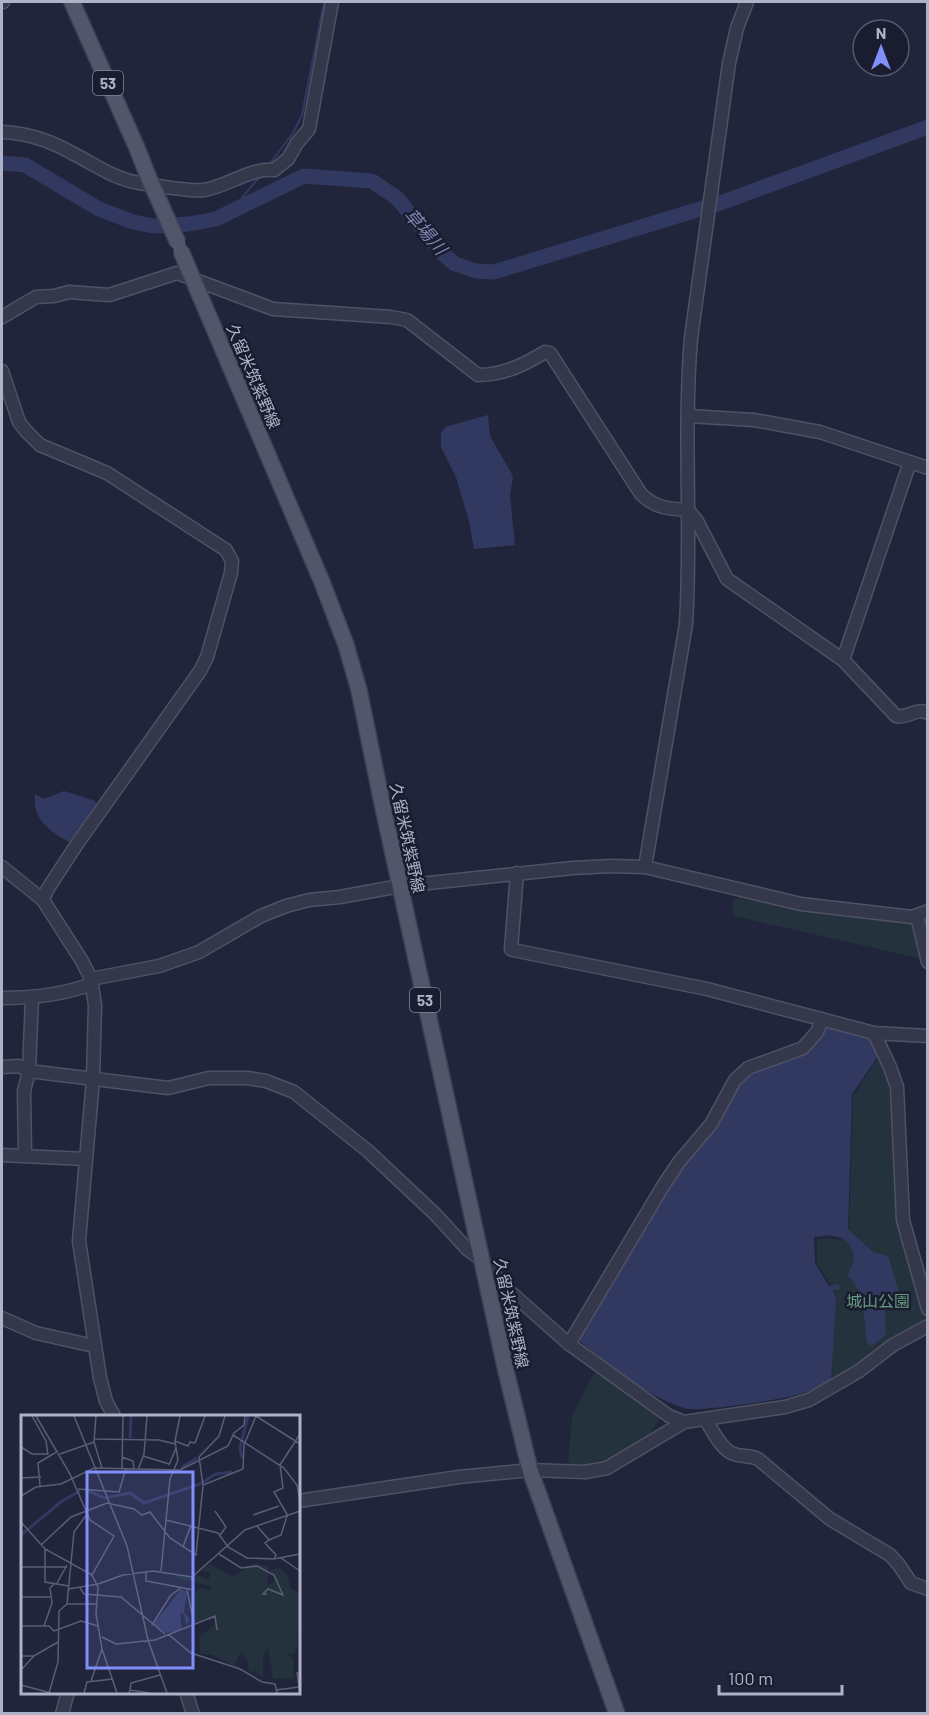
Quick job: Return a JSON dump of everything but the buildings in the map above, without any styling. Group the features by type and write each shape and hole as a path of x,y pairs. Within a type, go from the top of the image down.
{"main road":[{"name":"久留米筑紫野線","path":"72,2 138,148 147,176 180,247 322,582 346,645 359,690 400,886 530,1470 617,1713"}],"street":[{"path":"2,132 33,137 51,143 122,180 201,190 263,169 274,171 288,159 297,143 309,129 332,2"},
{"path":"645,867 686,624 688,381 691,338 729,63 737,28 747,2"},
{"path":"2,317 36,297 69,292 109,295 177,273 273,309 406,320 478,375 487,375 521,366 545,352 550,353 640,494 650,503 662,508 688,510 728,579 843,660 896,716 904,717 919,711 927,713"},
{"path":"2,371 19,422 40,445 106,473 132,488 226,550 232,561 228,584 207,657 200,671 71,853 46,890 43,900"},
{"path":"689,416 754,420 820,432 927,468"},
{"path":"843,660 910,462"},
{"path":"2,998 32,998 73,991 92,982 159,966 199,952 261,916 309,900 400,886 600,866 645,867 801,904 895,916 922,914 927,962"},
{"path":"2,867 43,900 82,961 92,982 95,1005 93,1079 79,1241 94,1347 106,1401 113,1415"},
{"path":"517,873 511,949 513,950 707,989 874,1033 927,1036"},
{"path":"25,1155 24,1091 28,1071 32,998"},
{"path":"569,1344 663,1186 679,1162 711,1124 735,1080 748,1068 803,1048 817,1032 822,1019"},
{"path":"874,1033 897,1087 903,1221 927,1309"},
{"path":"2,1066 19,1066 28,1071 168,1088 208,1078 267,1081 280,1085 307,1102 368,1151 435,1214 467,1249 482,1260 508,1290 569,1344 669,1416 684,1422"},
{"path":"2,1155 85,1159"},
{"path":"2,1318 36,1333 94,1347"},
{"path":"300,1501 459,1477 530,1470 585,1472 607,1468 684,1422 798,1404 809,1400 860,1371 893,1345 927,1326"},
{"path":"705,1420 732,1454 751,1455 758,1459 830,1519 890,1555 911,1583 927,1588"},
{"path":"62,1713 67,1694"},
{"path":"187,1694 193,1713"}],"green space":[{"path":"741,898 906,923 927,923 927,955 918,958 734,916 732,910 734,899"},
{"name":"城山公園","path":"879,1057 894,1082 896,1137 920,1295 927,1321 833,1383 835,1292 817,1263 817,1239 840,1240 849,1228 853,1096"},
{"path":"598,1372 660,1418 649,1434 621,1455 592,1466 568,1465 572,1417 593,1374"}],"water":[{"path":"488,415 490,436 513,476 510,496 515,545 474,549 469,521 456,477 441,447 441,434 445,427"},
{"path":"64,791 95,801 97,805 69,842 43,823 35,803 35,794 44,799"},
{"path":"825,1023 870,1035 879,1055 852,1094 848,1229 873,1252 888,1256 900,1295 885,1311 886,1335 872,1346 867,1343 860,1297 853,1281 847,1275 854,1262 851,1246 847,1241 836,1236 814,1237 815,1263 829,1286 839,1284 840,1289 833,1290 836,1300 831,1381 801,1394 777,1399 706,1409 684,1408 641,1387 577,1339 686,1161 740,1082 757,1069 799,1057 820,1040"}],"waterway":[{"path":"268,166 293,133 302,115 324,2"},
{"name":"草場川","path":"2,163 25,165 99,209 133,222 153,226 189,224 216,219 304,176 372,181 397,198 443,254 455,264 476,271 494,272 723,202 928,127"},
{"path":"231,211 261,175"}]}
